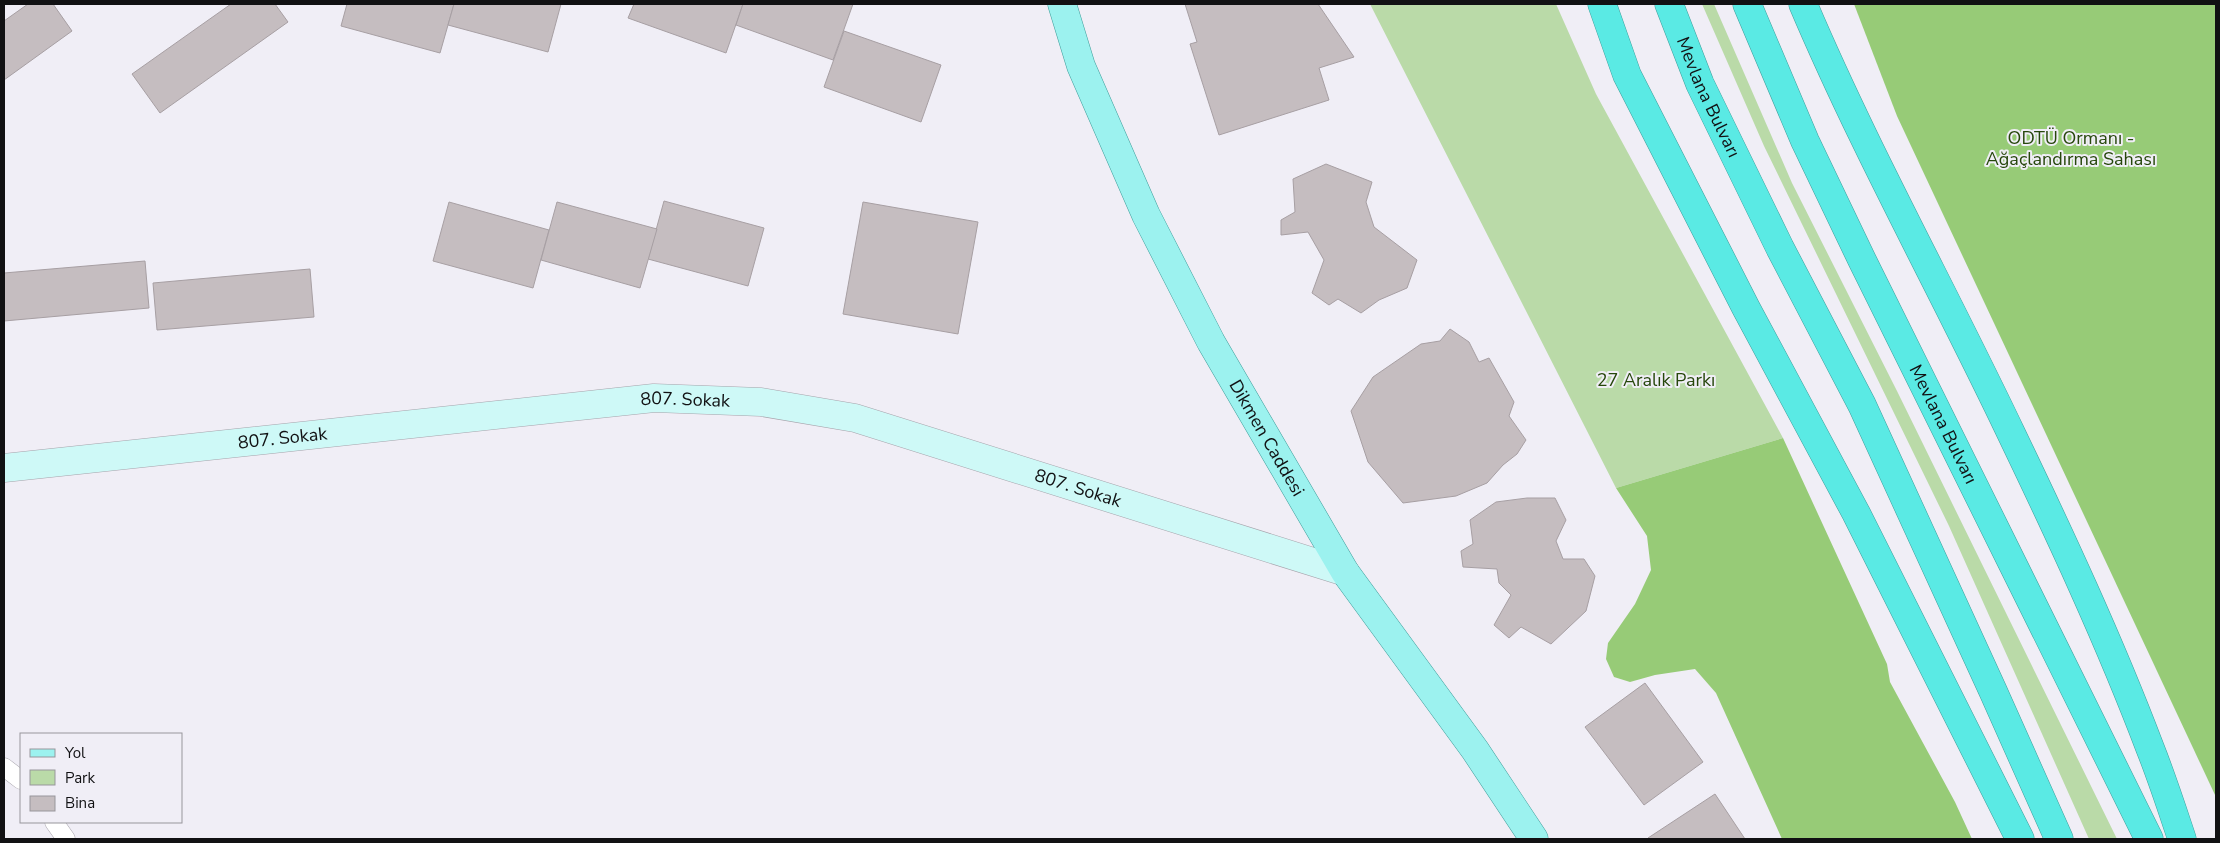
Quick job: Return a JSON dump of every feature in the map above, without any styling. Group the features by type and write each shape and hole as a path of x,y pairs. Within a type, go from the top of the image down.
{"highway":[{"path":"1602,4 1628,76 1746,308 1856,513 2020,839"},
{"name":"Mevlana Bulvarı","path":"1669,4 1704,92 1780,248 1862,405 1994,691 2059,839"},
{"name":"Mevlana Bulvarı","path":"1747,4 1805,141 1854,243 2149,839"},
{"path":"1802,4 1904,222 2009,430 2101,627 2151,749 2182,839"}],"main road":[{"name":"Dikmen Caddesi","path":"1062,4 1081,66 1146,215 1211,342 1345,572 1475,750 1534,839"},
{"name":"807. Sokak","path":"4,468 654,398 761,402 855,418 1345,572"}],"lane":[{"path":"4,767 20,779"},
{"path":"55,823 66,839"}],"green space":[{"name":"27 Aralık Parkı","path":"1370,4 1556,4 1596,94 1783,438 1616,488"},
{"path":"1702,4 1714,4 1792,183 1897,391 2117,839 2089,839 1949,526 1764,146"},
{"name":"ODTÜ Ormanı - Ağaçlandırma Sahası","path":"1854,4 2216,4 2216,797 1897,116"},
{"path":"1783,438 1887,664 1890,682 1955,802 1972,839 1782,839 1716,693 1695,669 1655,675 1630,682 1614,677 1606,659 1608,643 1635,604 1651,570 1647,536 1616,488"}],"building":[{"path":"28,4 53,4 72,31 4,80 4,21"},
{"path":"231,4 275,4 288,22 160,113 132,74"},
{"path":"347,4 454,4 440,53 341,26"},
{"path":"454,4 561,4 548,52 448,25"},
{"path":"634,4 743,4 726,53 628,18"},
{"path":"743,4 853,4 833,60 736,25"},
{"path":"1185,4 1318,4 1354,57 1319,68 1329,100 1219,135 1190,44 1197,42"},
{"path":"844,31 941,65 921,122 824,87"},
{"path":"1326,164 1372,182 1366,202 1374,227 1417,260 1407,288 1379,300 1361,313 1338,299 1329,305 1312,293 1324,260 1308,232 1281,235 1281,220 1295,212 1293,179"},
{"path":"664,201 764,228 748,286 648,259"},
{"path":"449,202 549,230 533,288 433,261"},
{"path":"557,202 657,229 640,288 541,260"},
{"path":"863,202 978,222 958,334 843,314"},
{"path":"145,261 149,308 4,321 4,273"},
{"path":"310,269 314,317 157,330 153,283"},
{"path":"1450,329 1469,342 1479,362 1489,358 1514,402 1509,416 1526,440 1517,454 1503,465 1487,483 1456,496 1403,503 1368,462 1351,411 1373,377 1421,344 1440,341"},
{"path":"1527,498 1555,498 1566,520 1556,541 1563,559 1584,559 1595,576 1586,611 1551,644 1521,627 1509,638 1494,625 1511,595 1499,583 1497,569 1463,567 1461,551 1473,544 1470,520 1496,502"},
{"path":"1645,683 1703,762 1644,805 1585,727"},
{"path":"1715,794 1745,839 1648,838"}]}
